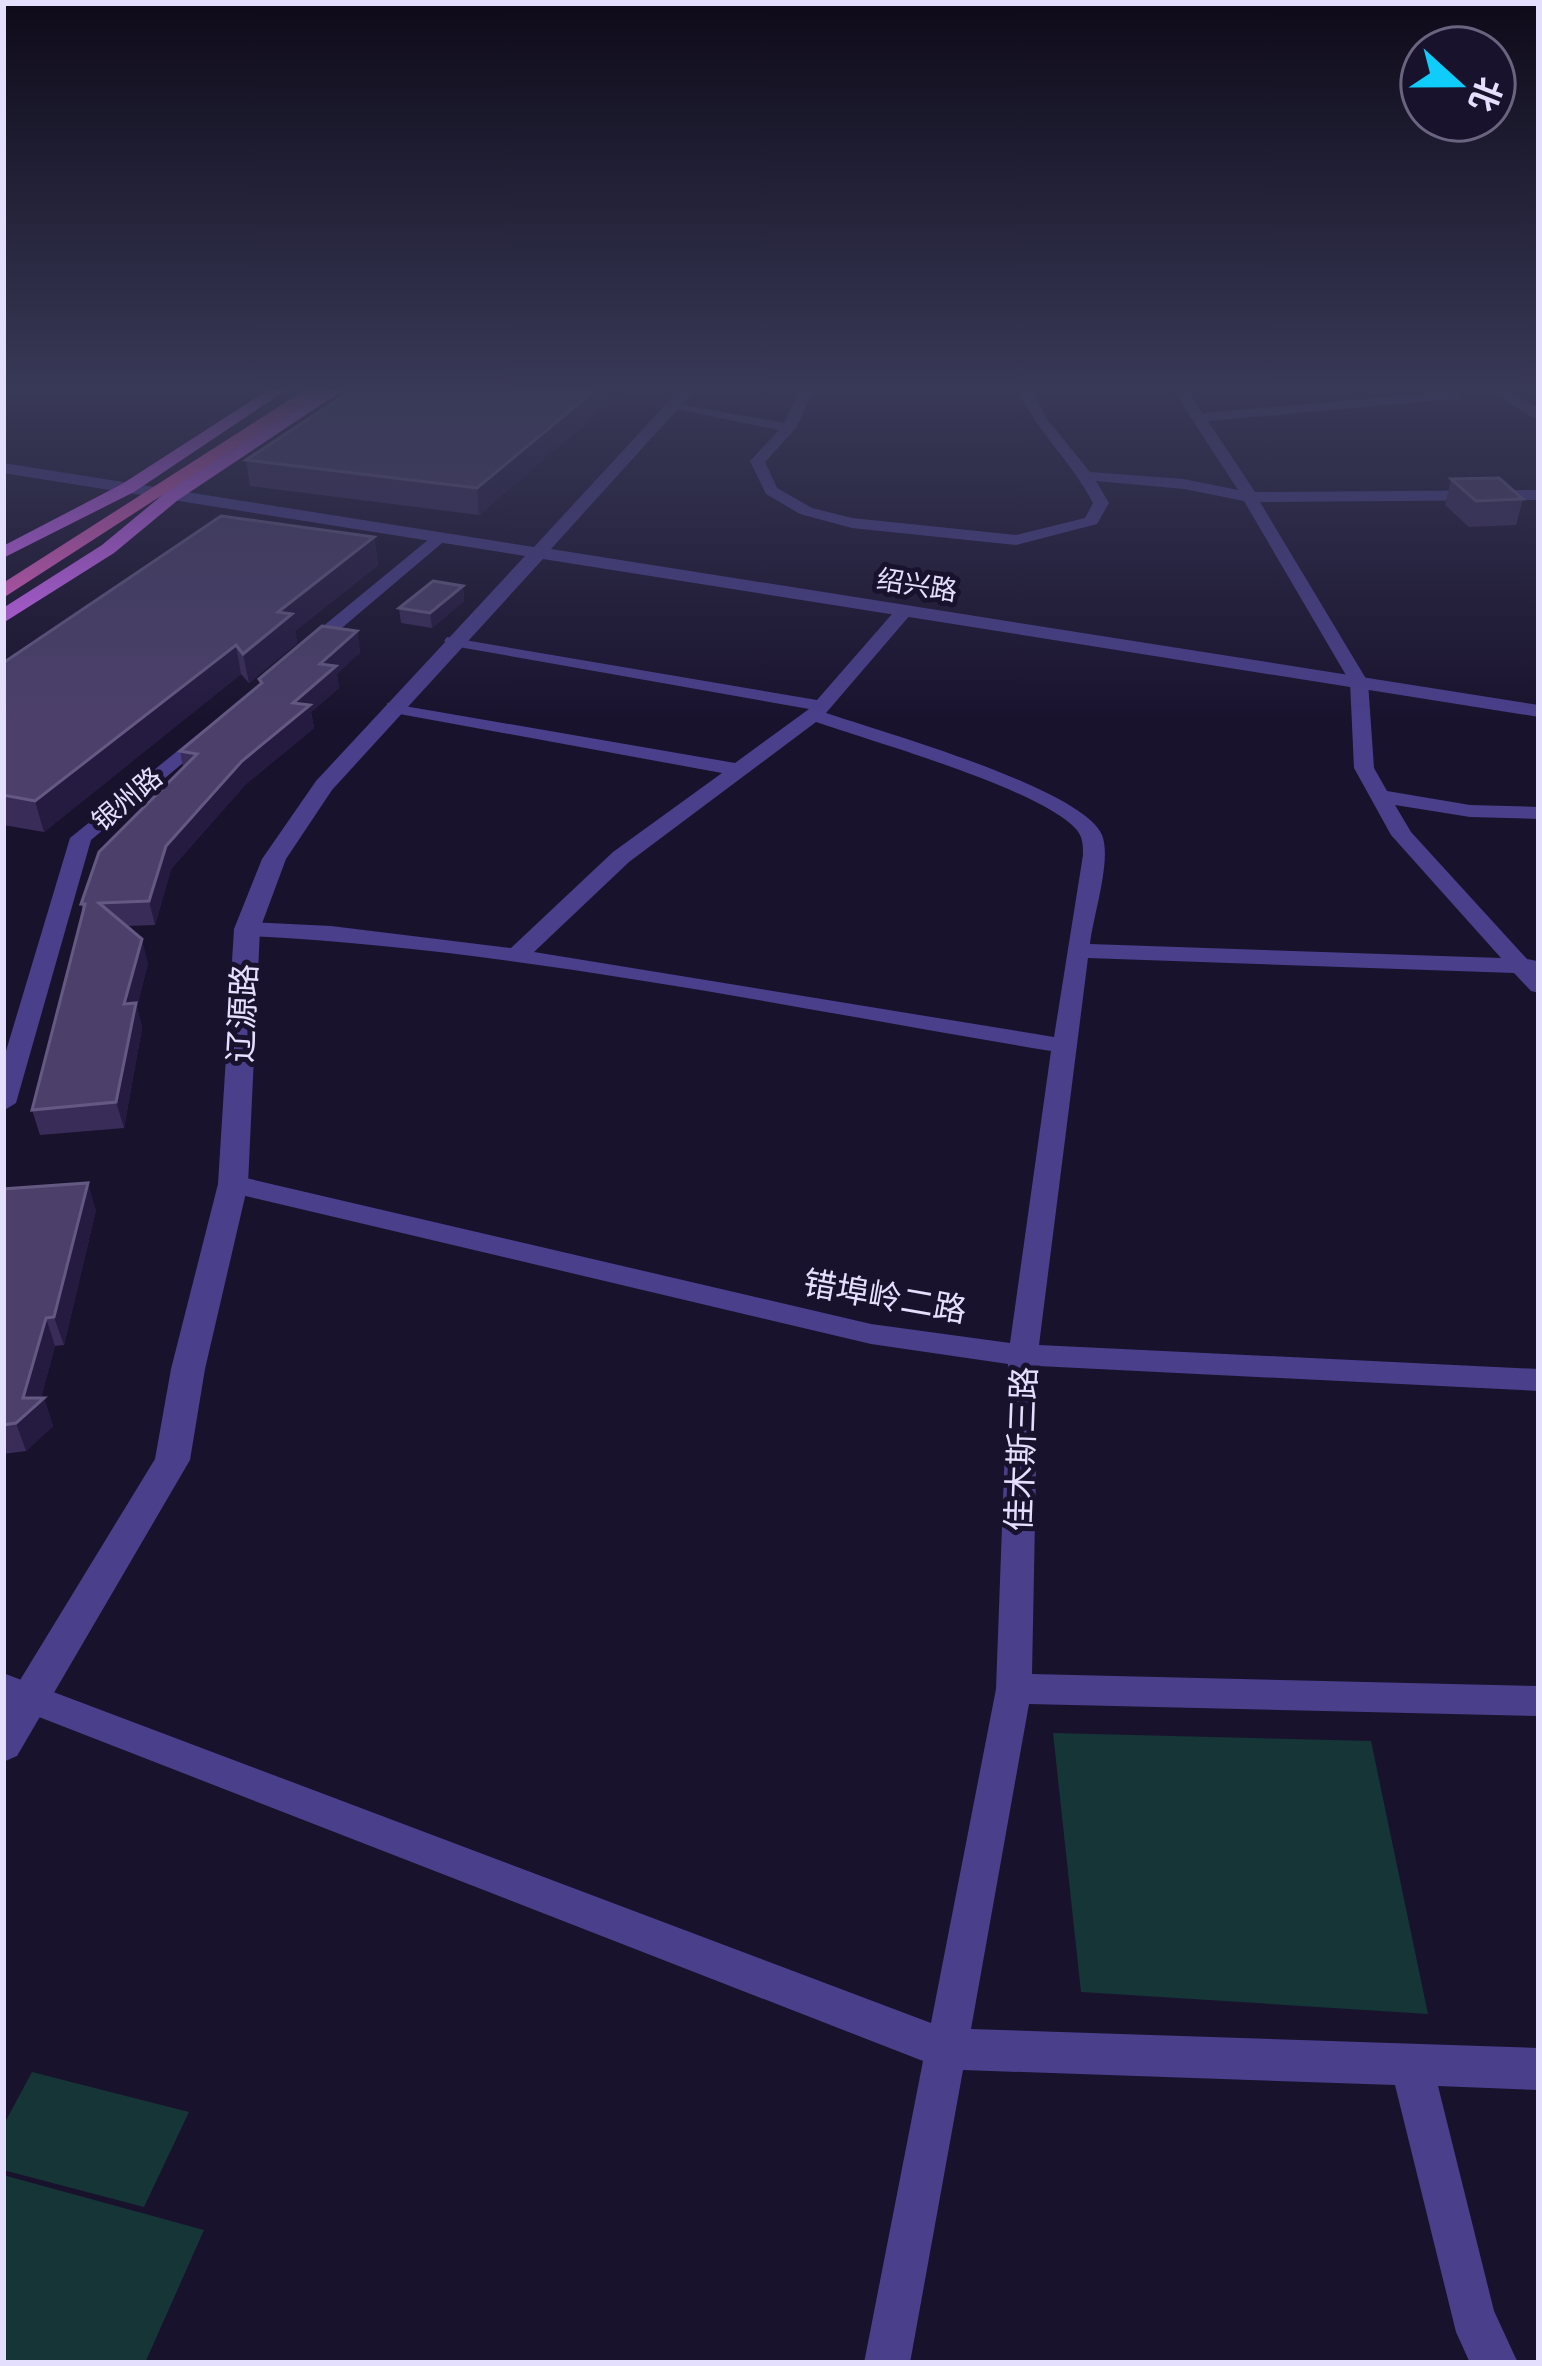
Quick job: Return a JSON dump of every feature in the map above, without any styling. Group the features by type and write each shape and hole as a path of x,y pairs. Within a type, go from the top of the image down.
{"highway":[{"path":"3,577 124,500"},
{"path":"3,592 145,500"}],"main road":[{"path":"3,554 104,500"},
{"path":"3,616 108,549 167,500"}],"street":[{"name":"绍兴路","path":"200,500 1539,710"},
{"name":"辽源路","path":"3,1744 19,1693 172,1460 188,1369 233,1184 247,929 274,859 324,785 585,500"},
{"path":"787,500 806,511 852,523 1016,541 1091,521 1100,500"},
{"path":"1252,500 1359,682 1364,768 1402,836 1529,966 1539,986"},
{"path":"297,658 440,538"},
{"path":"516,956 621,857 818,711 905,610"},
{"name":"佳木斯三路","path":"453,640 818,711 1045,799 1087,826 1096,849 1024,1355 1014,1689 887,2363"},
{"path":"394,707 739,770"},
{"name":"银州路","path":"3,1103 81,838 225,718"},
{"path":"1380,796 1470,811 1539,813"},
{"path":"247,929 332,933 516,956 1066,1046"},
{"path":"1078,951 1529,966"},
{"name":"错埠岭二路","path":"233,1184 871,1334 1024,1355 1539,1380"},
{"path":"1014,1689 1539,1701"},
{"path":"19,1693 946,2049 1539,2069"},
{"path":"1412,2066 1472,2316 1496,2363"}],"green space":[{"path":"1053,1733 1371,1741 1428,2014 1081,1992"},
{"path":"32,2072 189,2112 144,2207 3,2170 3,2126"},
{"path":"3,2175 204,2230 145,2363 3,2363"}],"building":[{"path":"221,516 374,537 278,612 292,614 243,654 236,645 35,801 3,795 3,663"},
{"path":"433,581 463,586 430,613 399,608"},
{"path":"322,626 357,631 320,664 336,666 293,703 310,705 242,761 166,846 149,901 99,903 142,939 124,1004 136,1003 116,1102 32,1110 85,904 81,904 99,852 197,754 180,751"},
{"path":"88,1183 54,1317 46,1318 23,1398 44,1398 16,1423 3,1425 3,1189"}]}
